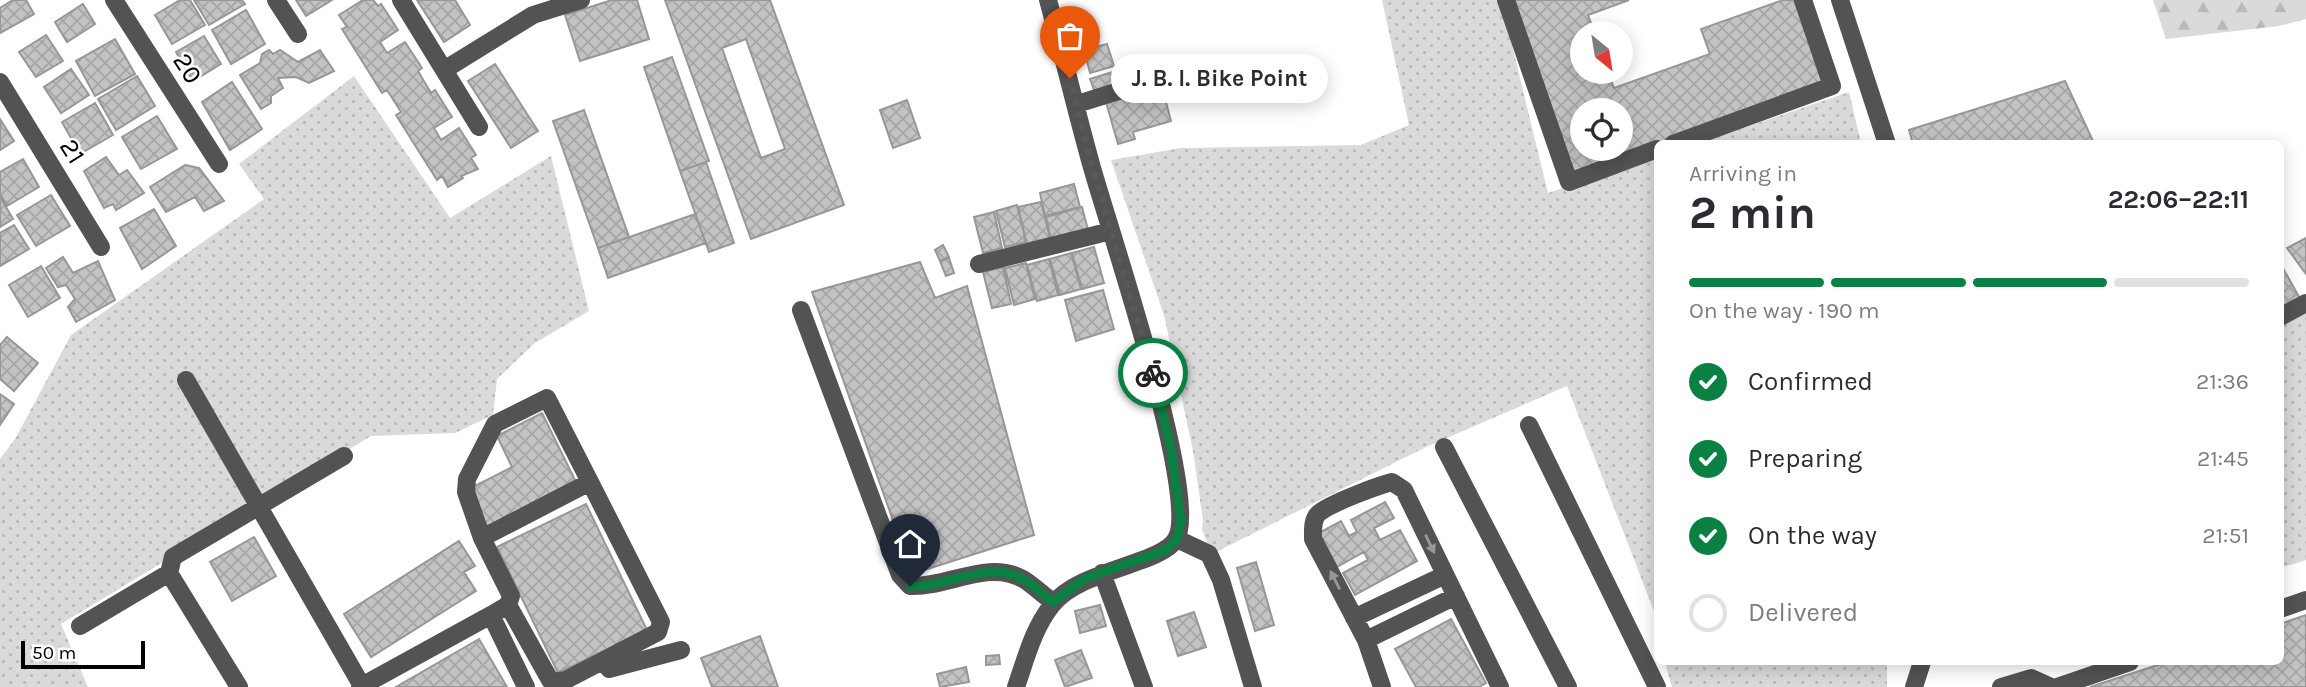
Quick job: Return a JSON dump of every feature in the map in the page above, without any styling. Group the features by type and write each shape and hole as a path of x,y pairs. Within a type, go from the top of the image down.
{"street":[{"name":"20","path":"114,0 219,164"},
{"path":"276,0 298,33"},
{"path":"401,0 479,127"},
{"path":"444,70 529,8 581,0"},
{"path":"1016,687 1036,628 1053,602 1086,578 1166,550 1177,539 1181,521 1171,449 1157,385 1111,231 1048,0"},
{"path":"1506,0 1569,181 1654,150"},
{"path":"1684,140 1832,86 1803,0"},
{"path":"1840,0 1885,140"},
{"name":"21","path":"0,82 102,247"},
{"path":"1077,104 1122,90"},
{"path":"979,264 1111,231"},
{"path":"2284,315 2306,303"},
{"path":"802,310 900,575 910,586 926,587 963,577 1003,571 1023,579 1053,602"},
{"path":"186,380 361,686 508,605 511,596 482,538 466,485 499,421 547,398 661,622 658,632 566,680 554,682 550,680 508,605"},
{"path":"1529,425 1657,687"},
{"path":"1444,447 1568,687"},
{"path":"80,626 169,573 173,557 344,456"},
{"path":"482,538 590,482"},
{"path":"1382,687 1366,640 1313,539 1313,524 1319,513 1378,485 1392,482 1404,490 1500,687"},
{"path":"1177,539 1209,554 1221,580 1253,687"},
{"path":"169,573 239,687"},
{"path":"1102,573 1144,687"},
{"path":"1354,618 1446,575"},
{"path":"1366,640 1456,596"},
{"path":"2284,608 2306,600"},
{"path":"491,615 526,687"},
{"path":"567,687 609,669 681,650"},
{"path":"1914,687 1921,665"},
{"path":"2057,687 2121,665"},
{"path":"609,669 616,687"},
{"path":"2001,687 2031,678 2051,687"}],"green space":[{"path":"1382,0 1501,0 1548,193 1654,158 1654,611 1567,386 1426,447 1212,554 1202,530 1203,520 1193,451 1164,315 1111,160 1181,148 1361,145 1409,125"},
{"path":"2153,0 2306,0 2306,19 2279,26 2166,39"},
{"path":"354,76 450,218 551,156 589,311 535,343 497,379 493,415 455,433 371,436 61,624 88,687 0,687 0,459 15,439 71,335 264,199 239,164"},
{"path":"1849,92 1860,140 1709,140"},
{"path":"2306,309 2306,560 2284,567 2284,322"},
{"path":"1666,665 1887,665 1887,687 1672,687"}],"building":[{"path":"13,0 26,0 34,14 0,33 0,8"},
{"path":"180,0 190,0 205,25 172,44 155,15"},
{"path":"194,0 242,0 245,4 209,25"},
{"path":"296,0 332,0 306,16"},
{"path":"363,0 373,0 378,6 381,4 398,30 380,42 387,53 405,42 422,68 418,71 431,93 435,90 452,117 434,128 441,140 459,128 476,155 471,158 478,169 461,176 463,178 448,187 442,176 437,180 396,115 401,112 387,90 382,93 342,29 347,27 339,15"},
{"path":"417,0 455,0 470,25 444,42"},
{"path":"612,0 637,0 649,39 580,61 565,15"},
{"path":"665,0 770,0 844,205 751,239","holes":["746,39 785,149 761,158 722,48"]},
{"path":"1510,0 1629,0 1588,15 1590,21 1570,21 1570,84 1612,84 1614,88 1633,84 1633,81 1710,54 1701,29 1783,0 1794,0 1824,86 1672,140 1654,140 1654,146 1633,154 1633,98 1570,98 1570,161 1612,161 1573,175"},
{"path":"83,4 95,24 67,42 55,22"},
{"path":"246,10 265,44 231,64 212,30"},
{"path":"46,35 63,61 36,77 19,52"},
{"path":"204,36 221,64 193,81 176,52"},
{"path":"115,39 135,74 95,96 76,61"},
{"path":"1107,44 1114,66 1090,73 1084,50"},
{"path":"269,50 273,54 280,50 298,62 320,50 334,71 309,83 296,77 278,78 283,88 271,96 271,103 261,109 240,75 260,63 262,54"},
{"path":"672,57 709,161 680,171 644,67"},
{"path":"1153,59 1160,85 1127,94 1120,67"},
{"path":"495,64 538,131 511,148 468,81"},
{"path":"71,69 89,95 61,113 44,87"},
{"path":"1116,71 1120,85 1095,93 1090,79"},
{"path":"137,76 155,106 116,130 98,99"},
{"path":"2065,81 2093,140 1912,140 1909,130"},
{"path":"232,82 262,129 230,150 202,102"},
{"path":"1162,87 1171,121 1133,132 1135,139 1118,144 1106,102"},
{"path":"907,100 920,138 893,148 880,110"},
{"path":"95,103 113,135 80,154 62,122"},
{"path":"584,110 629,237 598,248 553,121"},
{"path":"157,116 177,149 141,169 122,137"},
{"path":"0,119 14,141 0,150"},
{"path":"106,157 119,175 127,170 144,193 116,210 113,204 104,208 84,171"},
{"path":"23,159 39,187 7,206 0,194 0,172"},
{"path":"706,162 734,243 709,252 680,171"},
{"path":"185,165 199,168 224,201 204,211 195,197 166,212 150,187"},
{"path":"1074,184 1080,207 1045,216 1040,193"},
{"path":"51,195 70,226 36,246 17,215"},
{"path":"0,197 13,219 0,227"},
{"path":"1041,202 1050,238 1027,244 1018,207"},
{"path":"1017,205 1026,242 1005,247 996,211"},
{"path":"1082,207 1088,230 1051,239 1046,217"},
{"path":"154,209 176,246 142,269 120,228"},
{"path":"994,212 1002,248 983,253 974,217"},
{"path":"695,214 706,243 608,278 598,248"},
{"path":"14,225 29,249 0,266 0,233"},
{"path":"2306,238 2306,274 2287,248"},
{"path":"943,245 949,257 940,261 935,250"},
{"path":"1094,247 1104,283 1082,289 1072,253"},
{"path":"1071,253 1081,289 1060,295 1050,259"},
{"path":"63,257 73,273 98,261 115,300 76,322 68,307 75,299 66,285 58,287 46,268"},
{"path":"949,258 954,273 946,276 940,261"},
{"path":"1049,259 1058,295 1037,301 1027,265"},
{"path":"920,262 935,298 967,286 1034,535 912,574 812,292"},
{"path":"1026,263 1035,299 1014,305 1005,268"},
{"path":"41,266 60,298 28,317 9,285"},
{"path":"1003,267 1011,304 992,308 983,272"},
{"path":"2284,270 2302,302 2284,312"},
{"path":"1103,290 1114,329 1076,341 1065,300"},
{"path":"7,337 38,363 14,391 0,379 0,345"},
{"path":"0,394 14,404 0,425"},
{"path":"542,413 577,484 488,528 469,489 512,467 497,436"},
{"path":"1385,502 1394,518 1374,528 1380,540 1400,530 1417,561 1355,595 1343,573 1368,560 1364,552 1337,567 1319,533 1341,521 1349,536 1357,532 1351,520"},
{"path":"586,504 647,630 558,673 497,547"},
{"path":"254,537 276,576 232,601 210,562"},
{"path":"459,541 475,566 464,572 476,591 371,657 344,614"},
{"path":"1256,562 1274,625 1255,631 1237,568"},
{"path":"1100,605 1106,626 1080,633 1075,611"},
{"path":"1194,612 1206,647 1178,656 1167,621"},
{"path":"2306,615 2306,687 2090,687 2158,665 2284,665 2284,623"},
{"path":"1451,619 1486,683 1479,687 1416,687 1395,649"},
{"path":"760,636 778,687 712,687 701,658"},
{"path":"479,639 507,687 396,687"},
{"path":"1081,650 1092,678 1065,687 1055,660"},
{"path":"999,655 1000,664 986,665 986,656"},
{"path":"966,667 969,682 940,687 937,674"}],"way so far":[{"path":"1070,78 1091,163 1153,373"}],"place":[{"name":"J. B. I. Bike Point","path":"1070,78"}],"route":[{"path":"910,586 926,587 963,577 1003,571 1023,579 1053,602 1086,578 1166,550 1177,539 1181,521 1171,449 1153,373"}]}
